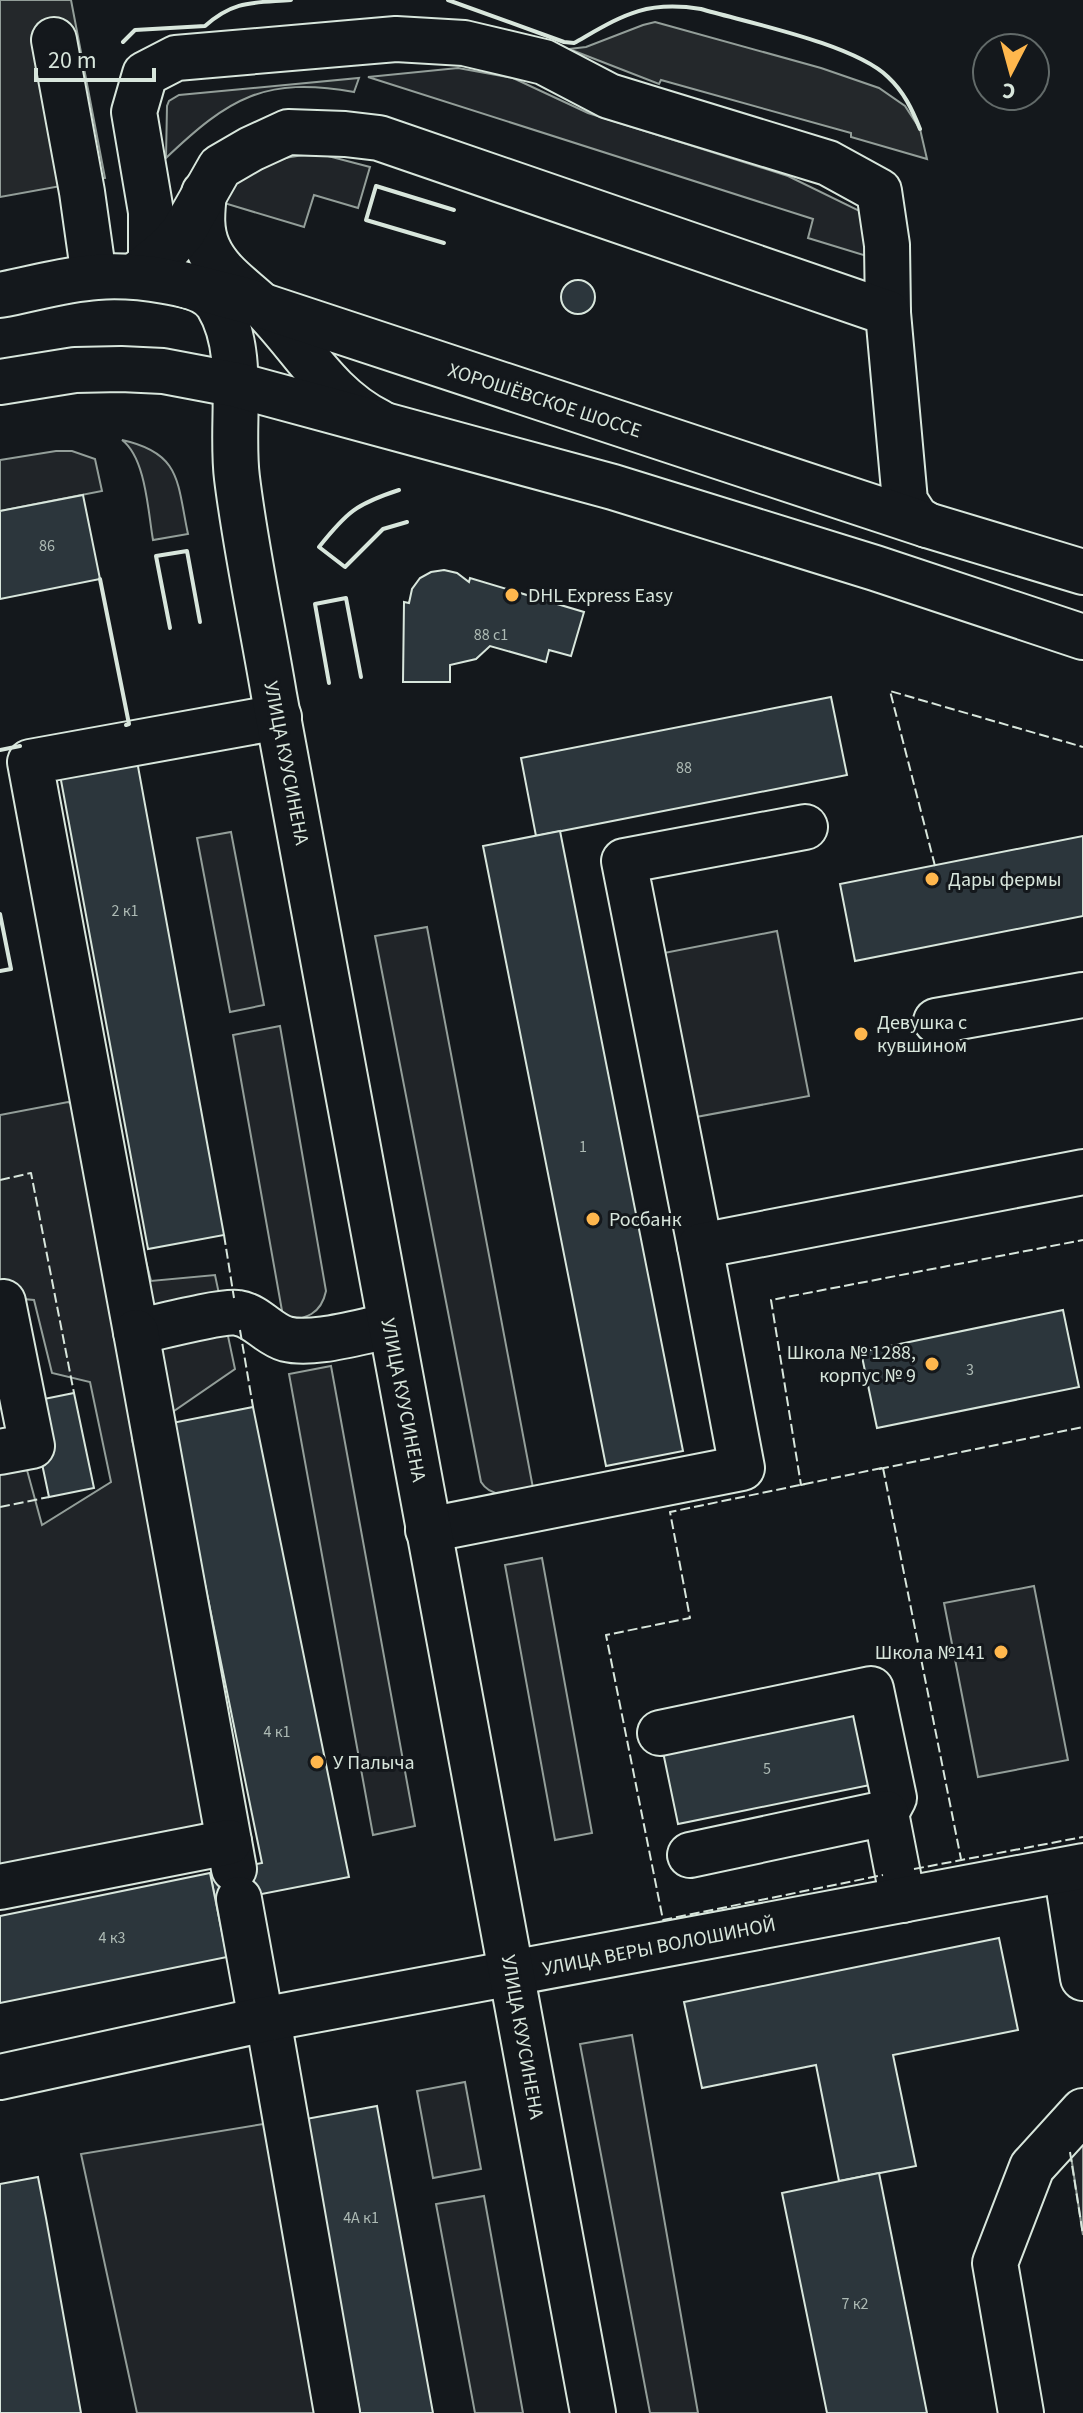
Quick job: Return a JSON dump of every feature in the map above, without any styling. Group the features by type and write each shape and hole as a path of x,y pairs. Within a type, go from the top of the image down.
{"main road":[{"path":"139,275 151,212 134,112 145,74 176,58 396,39 464,43 544,62 609,96 828,163 879,191 887,245 888,313 905,501 916,518 927,525"},
{"path":"54,40 82,192 139,275 273,319"},
{"path":"139,275 183,232 220,167 288,132 379,138 888,313"},
{"path":"204,193 201,218 208,248 230,279 273,319 327,384 350,405 389,427"},
{"path":"0,295 139,275 201,290 219,306 233,352 237,385"},
{"path":"237,385 251,354 261,344 273,319"},
{"name":"ХОРОШЁВСКОЕ ШОССЕ","path":"273,319 309,331 365,341 927,525 1083,572"},
{"path":"0,382 75,370 121,369 163,371 237,385 613,487 875,568 1083,637"},
{"name":"УЛИЦА КУУСИНЕНА","path":"237,385 233,439 237,480 390,1326 593,2413"},
{"path":"279,717 30,762 337,2413"},
{"path":"428,1530 742,1468 624,861 805,827"},
{"path":"936,1021 1083,995"},
{"path":"700,1246 1083,1172"},
{"path":"0,1303 3,1302 32,1446 0,1452"},
{"path":"136,1332 237,1312 254,1318 272,1333 289,1340 321,1339 390,1326"},
{"path":"660,1733 871,1689 894,1798 886,1813 903,1900"},
{"path":"690,1855 886,1813"},
{"path":"1074,1868 1083,1978"},
{"name":"УЛИЦА ВЕРЫ ВОЛОШИНОЙ","path":"0,2077 264,2020 1074,1868"},
{"path":"0,1887 234,1870"},
{"path":"1021,2413 995,2263 1032,2167 1083,2111"}],"shaded area":[{"path":"0,0 71,0 105,178 0,197"},
{"path":"655,22 821,68 879,88 905,106 920,129 927,159 851,137 851,133 661,80 659,84 569,49 586,47"},
{"path":"458,68 513,78 588,113 788,176 870,216 870,257 808,238 813,219 368,77"},
{"path":"359,78 354,92 296,87 250,96 209,120 166,158 167,106 179,95"},
{"path":"328,156 370,167 358,208 314,195 304,227 224,203 236,183 252,170 280,159"},
{"path":"122,440 156,453 166,462 178,485 188,534 153,540 141,472 130,448"},
{"path":"72,451 95,459 102,491 0,511 0,460"},
{"path":"231,832 264,1005 230,1012 197,838"},
{"path":"427,927 533,1488 511,1493 492,1492 481,1482 375,936"},
{"path":"777,931 809,1096 696,1117 664,953"},
{"path":"280,1026 326,1291 324,1299 311,1314 284,1322 233,1035"},
{"path":"68,1102 110,1119 151,1281 215,1275 235,1369 132,1440 160,1549 247,1845 0,1898 0,1474 27,1470 42,1525 111,1482 90,1382 52,1373 34,1300 0,1297 0,1115"},
{"path":"331,1366 415,1826 373,1835 289,1374"},
{"path":"542,1558 592,1833 555,1840 505,1565"},
{"path":"1034,1586 1068,1760 978,1777 944,1603"},
{"path":"632,2035 698,2413 650,2413 580,2044"},
{"path":"465,2082 481,2169 433,2178 417,2091"},
{"path":"276,2122 321,2413 137,2413 81,2154"},
{"path":"1083,2141 1083,2235 1069,2143"},
{"path":"484,2196 523,2413 475,2413 436,2204"}],"building":[{"path":"578,280 590,285 595,297 590,309 578,314 566,309 561,297 566,285"},
{"path":"83,495 100,579 0,599 0,511"},
{"path":"444,570 457,573 469,582 470,578 584,612 571,656 549,650 546,662 490,646 476,659 450,665 450,682 403,682 404,602 409,603 412,589 420,578"},
{"path":"831,697 847,775 536,836 521,758"},
{"path":"137,761 224,1235 148,1249 60,775"},
{"path":"560,831 683,1451 606,1466 483,846"},
{"path":"1083,836 1083,916 855,961 840,884"},
{"path":"1063,1310 1079,1387 877,1428 861,1352"},
{"path":"74,1393 94,1488 49,1497 29,1402"},
{"path":"253,1407 349,1877 216,1903 210,1873 262,1863 172,1423"},
{"path":"855,1711 870,1785 678,1824 663,1752"},
{"path":"210,1873 227,1957 0,2003 0,1916"},
{"path":"999,1938 1018,2030 893,2055 916,2166 839,2181 816,2065 702,2088 684,2002"},
{"path":"377,2106 433,2413 360,2413 306,2119"},
{"path":"879,2173 927,2413 827,2413 782,2193"},
{"path":"38,2177 81,2413 0,2413 0,2184"}],"fence":[{"path":"935,866 890,691 1083,747"},
{"path":"0,1180 31,1173 74,1393"},
{"path":"224,1235 234,1298"},
{"path":"805,1484 801,1485 771,1300 1083,1240"},
{"path":"240,1330 253,1407"},
{"path":"879,1469 1083,1427"},
{"path":"882,1468 670,1512 690,1618 606,1635 663,1920 883,1875"},
{"path":"883,1468 961,1859"},
{"path":"0,1507 49,1497"},
{"path":"914,1869 1083,1837"},
{"path":"1070,2152 1083,2235"}],"wall":[{"path":"123,42 135,30 205,26 235,7 291,0"},
{"path":"448,0 574,43 634,12 664,7 701,9 772,28 827,45 872,65 899,89 920,129"},
{"path":"444,243 366,220 376,186 454,210"},
{"path":"399,490 353,511 319,547 345,567 383,529 407,522"},
{"path":"170,628 156,556 187,551 200,622"},
{"path":"100,579 129,724 126,725"},
{"path":"329,683 315,604 346,598 361,677"},
{"path":"0,750 20,746"},
{"path":"0,914 11,969 0,971"}],"place":[{"name":"DHL Express Easy","path":"512,595"},
{"name":"Дары фермы","path":"932,879"},
{"name":"Девушка с кувшином","path":"861,1034"},
{"name":"Росбанк","path":"593,1219"},
{"name":"Школа № 1288, корпус № 9","path":"932,1364"},
{"name":"Школа №141","path":"1001,1652"},
{"name":"У Палыча","path":"317,1762"}]}
